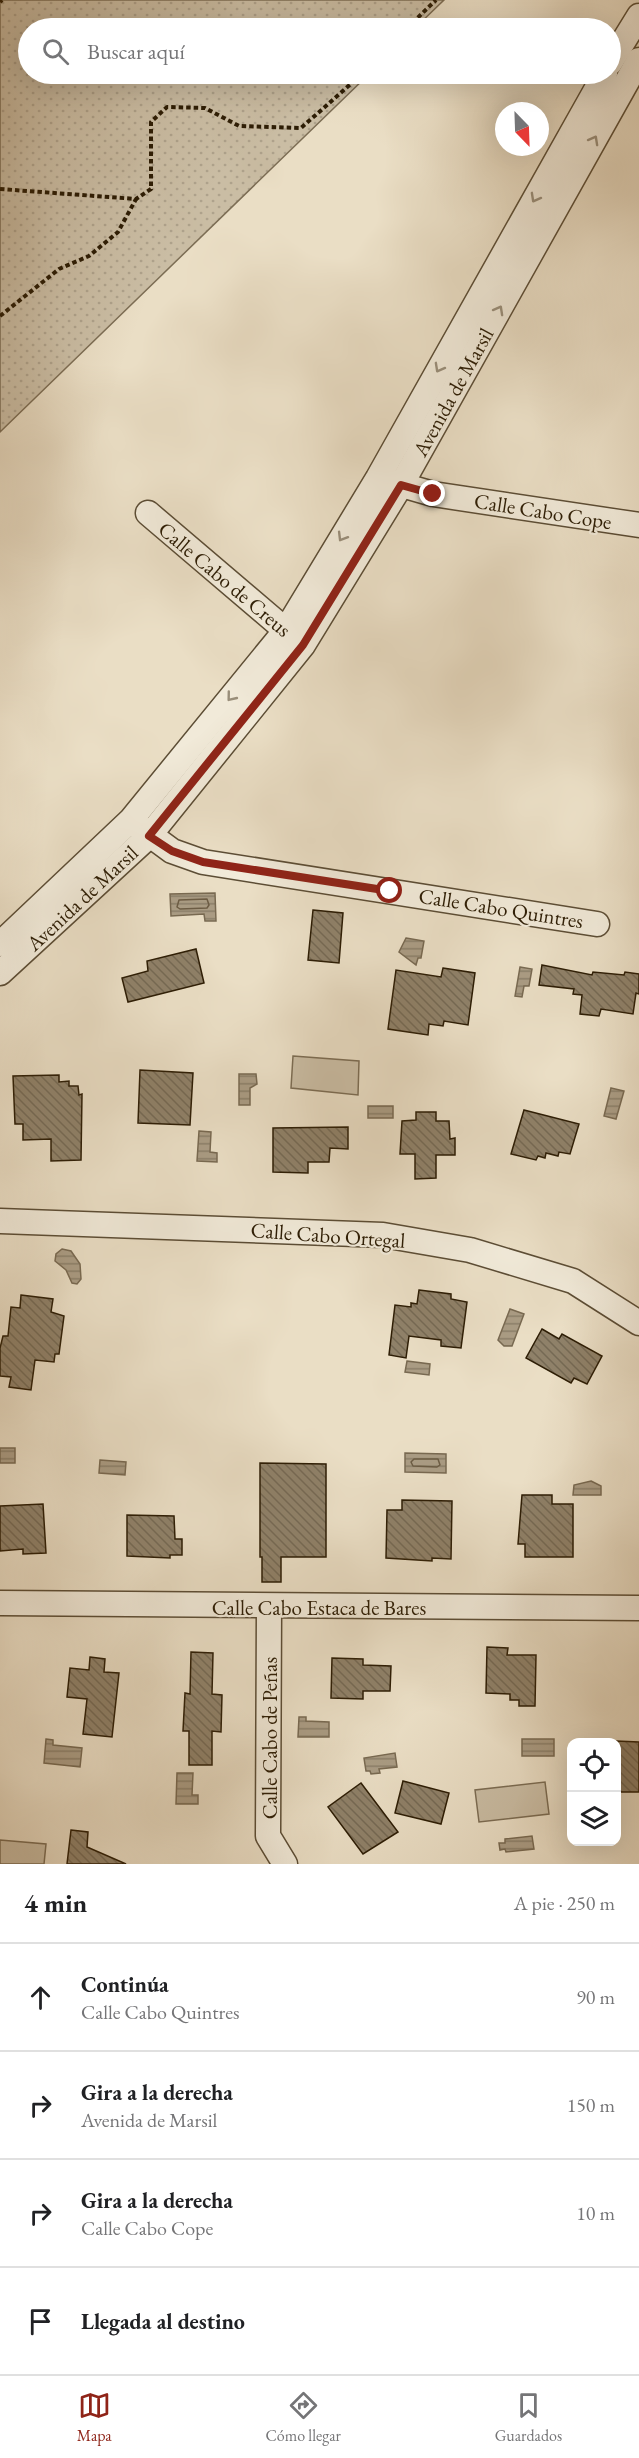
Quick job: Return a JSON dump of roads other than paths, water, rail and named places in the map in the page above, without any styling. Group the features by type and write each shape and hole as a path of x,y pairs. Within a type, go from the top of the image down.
{"street":[{"name":"Avenida de Marsil","path":"621,46 639,16"},
{"name":"Avenida de Marsil","path":"0,973 140,828 294,638 401,485 638,62"},
{"path":"621,64 638,62"},
{"name":"Avenida de Marsil","path":"294,638 378,478 599,84"},
{"name":"Calle Cabo Cope","path":"378,478 433,494 639,525"},
{"name":"Calle Cabo de Creus","path":"147,513 294,638"},
{"name":"Avenida de Marsil","path":"0,944 140,828"},
{"name":"Calle Cabo Quintres","path":"140,828 172,851 203,862 597,924"},
{"name":"Calle Cabo Ortegal","path":"0,1221 383,1234 470,1250 573,1281 639,1323"},
{"name":"Calle Cabo Estaca de Bares","path":"0,1603 269,1607 639,1608"},
{"name":"Calle Cabo de Peñas","path":"269,1607 268,1836 285,1864"}],"water":[{"path":"215,893 216,921 205,921 204,914 171,916 170,894"},
{"path":"406,938 424,941 421,958 418,958 416,965 399,952"},
{"path":"520,967 532,969 529,986 524,986 522,997 515,996"},
{"path":"239,1074 256,1074 257,1084 250,1088 250,1105 239,1105"},
{"path":"611,1088 624,1091 616,1119 604,1116"},
{"path":"368,1106 393,1106 393,1118 368,1118"},
{"path":"199,1131 211,1132 210,1152 217,1153 217,1162 197,1161"},
{"path":"62,1249 71,1251 80,1264 81,1279 77,1284 72,1283 66,1270 55,1261 56,1254"},
{"path":"510,1309 524,1314 512,1346 504,1346 498,1340"},
{"path":"407,1361 430,1364 429,1375 405,1372"},
{"path":"0,1448 15,1448 15,1463 0,1463"},
{"path":"405,1453 446,1454 446,1473 405,1472"},
{"path":"100,1460 126,1462 125,1475 99,1473"},
{"path":"591,1481 601,1486 601,1495 573,1495 574,1485"},
{"path":"299,1717 306,1717 306,1721 329,1722 329,1737 298,1737"},
{"path":"46,1739 53,1740 53,1745 82,1748 80,1767 44,1763"},
{"path":"522,1739 554,1739 554,1756 522,1756"},
{"path":"395,1753 397,1767 379,1769 380,1773 371,1774 370,1771 366,1771 364,1758"},
{"path":"177,1773 193,1773 192,1795 198,1795 198,1804 176,1804"},
{"path":"532,1836 534,1849 506,1852 505,1849 500,1850 499,1843 505,1843 505,1839"}]}
